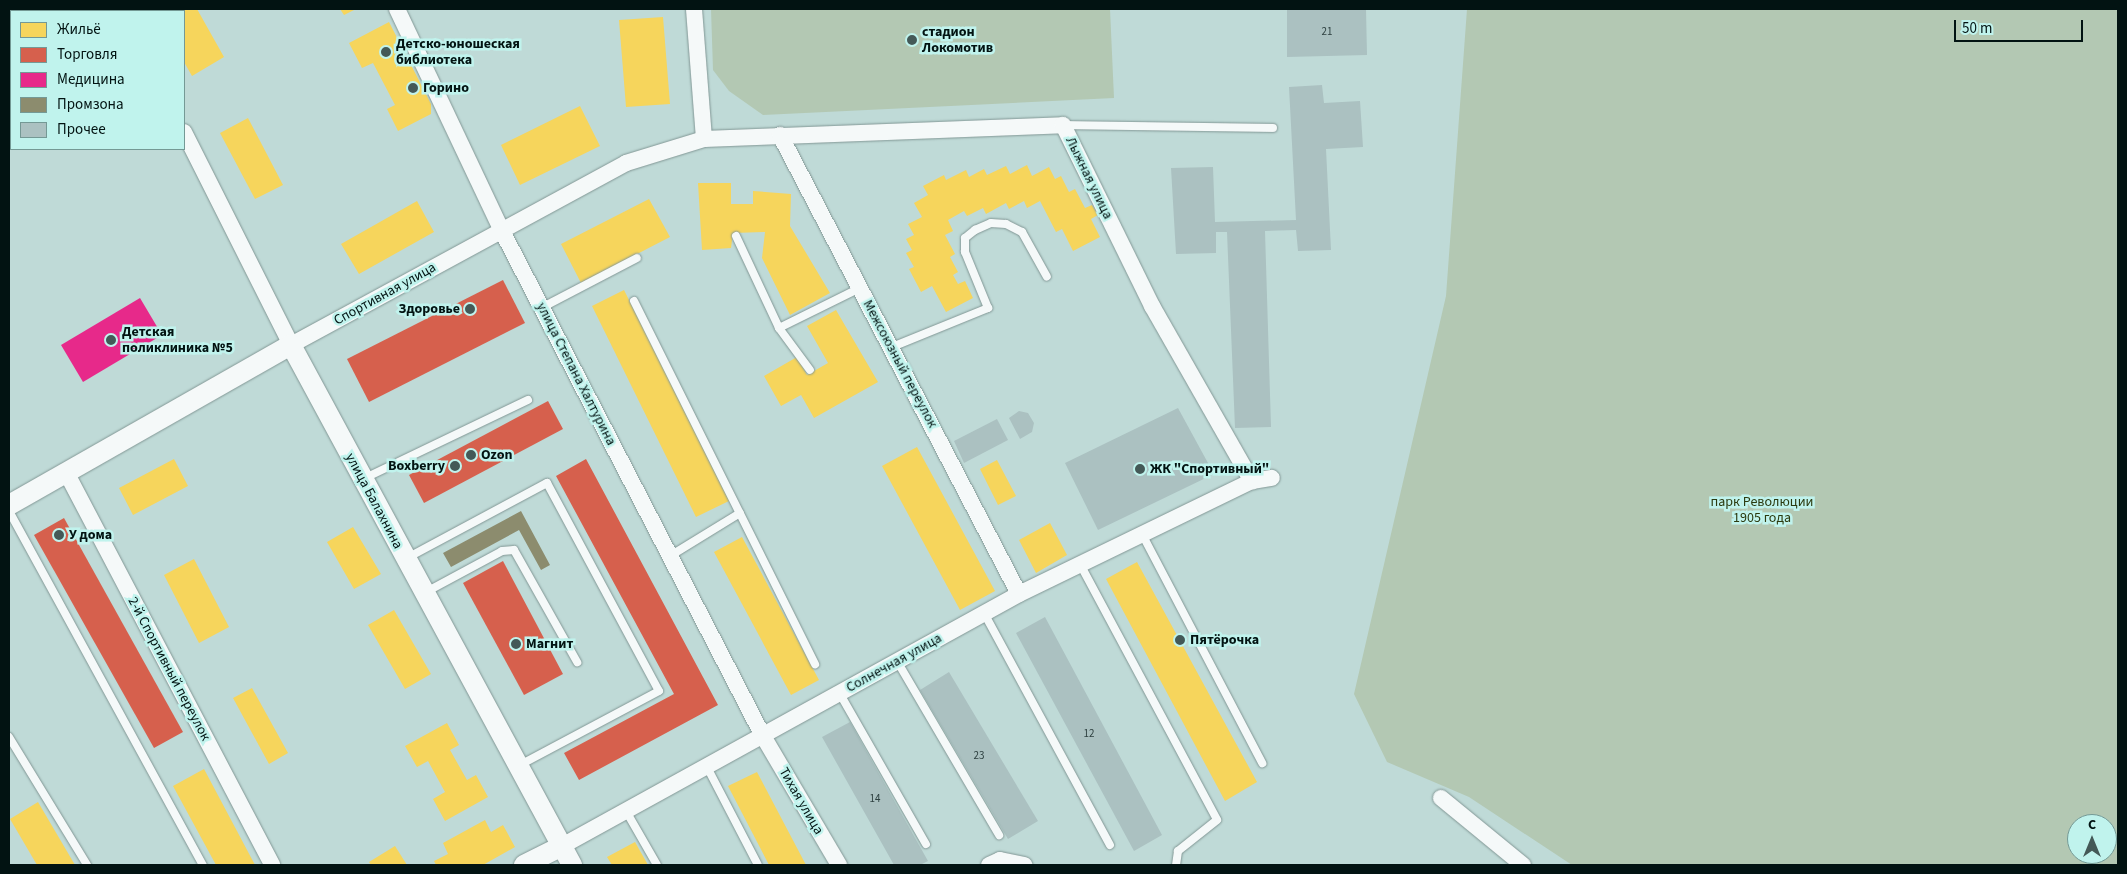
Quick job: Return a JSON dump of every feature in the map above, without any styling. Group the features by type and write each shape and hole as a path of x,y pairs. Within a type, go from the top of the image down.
{"street":[{"name":"улица Степана Халтурина","path":"397,9 502,231 763,736"},
{"path":"694,9 704,139"},
{"name":"Лыжная улица","path":"780,135 1063,125 1152,306 1252,481"},
{"name":"улица Балахнина","path":"185,134 291,345 572,865"},
{"name":"Спортивная улица","path":"9,505 291,345 626,163 704,139 780,135"},
{"name":"Межсоюзный переулок","path":"780,135 1019,594"},
{"name":"2-й Спортивный переулок","path":"66,472 272,865"},
{"name":"Солнечная улица","path":"524,865 707,767 1019,594 1252,481 1272,478"},
{"name":"Тихая улица","path":"763,736 839,865"},
{"path":"1441,798 1523,865"},
{"path":"989,865 1000,860 1024,865"}],"lane":[{"path":"1063,125 1273,128"},
{"path":"892,347 988,308 965,252 965,238 975,230 991,223 1006,224 1022,232 1047,277"},
{"path":"736,236 779,328 810,370"},
{"path":"541,308 636,258"},
{"path":"779,328 860,288"},
{"path":"634,301 815,664"},
{"path":"363,480 528,400"},
{"path":"406,559 547,483 659,691 518,766"},
{"path":"9,511 203,865"},
{"path":"670,556 740,513"},
{"path":"1142,534 1262,763"},
{"path":"424,593 502,551 514,550 577,662"},
{"path":"1080,564 1217,820 1178,851 1176,865"},
{"path":"984,613 1110,846"},
{"path":"898,661 999,835"},
{"path":"840,694 926,844"},
{"path":"9,737 41,795 87,865"},
{"path":"707,767 758,865"},
{"path":"626,811 657,865"}],"green space":[{"name":"стадион Локомотив","path":"711,9 1110,9 1114,98 763,115 729,91 713,70"},
{"name":"парк Революции 1905 года","path":"1467,9 2118,9 2118,865 1572,865 1469,797 1387,762 1354,694 1446,296"}],"building: Жильё":[{"path":"154,9 197,9 224,57 192,76 185,64 185,10"},
{"path":"340,9 356,9 344,15"},
{"path":"663,17 670,104 626,107 619,20"},
{"path":"389,22 431,104 431,114 398,131 387,109 395,105 373,63 362,68 349,43"},
{"path":"580,106 600,146 520,185 501,145"},
{"path":"248,118 283,185 255,199 220,133"},
{"path":"1027,165 1032,176 1049,167 1055,179 1061,176 1069,192 1075,189 1085,208 1092,205 1098,215 1091,219 1100,237 1073,251 1062,229 1056,232 1040,201 1027,208 1024,201 1009,209 1006,203 986,214 983,208 967,216 964,211 948,220 953,231 945,235 955,254 950,257 958,272 953,275 958,284 965,281 973,298 946,312 932,286 921,292 909,269 914,267 906,253 912,250 906,239 914,235 908,224 922,217 914,203 928,195 923,186 944,175 946,180 966,170 969,177 984,169 987,175 1006,166 1010,174"},
{"path":"698,183 731,183 731,204 753,204 753,191 791,194 790,226 830,293 790,315 762,258 765,232 733,233 731,248 702,250"},
{"path":"649,199 670,237 581,283 561,244"},
{"path":"417,201 434,232 359,274 341,244"},
{"path":"624,290 729,501 696,517 592,306"},
{"path":"836,310 878,382 814,418 801,395 781,406 764,376 797,357 807,375 828,363 807,326"},
{"path":"917,447 995,591 960,610 882,466"},
{"path":"174,459 188,486 133,515 119,488"},
{"path":"997,460 1016,496 998,505 980,469"},
{"path":"1050,523 1067,555 1036,573 1019,540"},
{"path":"353,527 381,574 354,589 327,542"},
{"path":"742,537 819,680 791,695 714,552"},
{"path":"194,559 229,627 199,643 164,575"},
{"path":"1137,562 1257,782 1225,801 1106,579"},
{"path":"394,610 431,674 405,689 368,625"},
{"path":"252,688 288,753 269,764 233,698"},
{"path":"447,723 459,745 450,750 467,780 476,775 488,797 445,821 433,799 445,792 428,761 417,767 405,746"},
{"path":"204,769 255,865 216,865 173,786"},
{"path":"757,772 806,865 769,865 728,786"},
{"path":"38,802 75,865 37,865 10,819"},
{"path":"485,820 491,832 503,825 515,847 483,865 436,865 434,861 448,854 443,843"},
{"path":"635,842 648,865 612,865 607,857"},
{"path":"395,846 407,865 371,865 369,862"}],"building: Торговля":[{"path":"503,280 525,323 369,402 347,359"},
{"path":"548,401 563,429 424,503 409,475"},
{"path":"586,459 718,705 579,780 564,753 674,694 556,476"},
{"path":"64,518 183,732 154,748 34,535"},
{"path":"503,561 563,674 524,695 463,583"}],"building: Медицина":[{"name":"Детская поликлиника №5","path":"140,298 162,335 83,382 61,345"}],"building: Промзона":[{"path":"521,511 550,565 541,570 519,530 451,567 443,553"}],"building: Прочее":[{"path":"1287,9 1366,9 1367,55 1287,57"},
{"path":"1322,85 1324,103 1360,101 1363,147 1326,149 1331,250 1298,251 1296,230 1265,231 1271,427 1235,428 1227,232 1216,232 1216,253 1176,254 1171,168 1213,167 1215,222 1296,220 1289,87"},
{"name":"ЖК \"Спортивный\"","path":"1178,408 1214,474 1098,530 1065,463"},
{"path":"1019,411 1028,413 1034,423 1032,432 1020,439 1009,418"},
{"path":"997,419 1008,440 964,463 954,441"},
{"path":"1045,617 1162,835 1134,851 1016,633"},
{"path":"949,672 1038,821 1008,839 920,690"},
{"path":"850,722 928,861 920,865 894,865 822,737"}],"place":[{"name":"стадион Локомотив","path":"912,40"},
{"name":"Детско-юношеская библиотека","path":"386,52"},
{"name":"Горино","path":"413,88"},
{"name":"Здоровье","path":"470,309"},
{"name":"Детская поликлиника №5","path":"111,340"},
{"name":"Ozon","path":"471,455"},
{"name":"Boxberry","path":"455,466"},
{"name":"ЖК \"Спортивный\"","path":"1140,469"},
{"name":"У дома","path":"59,535"},
{"name":"Пятёрочка","path":"1180,640"},
{"name":"Магнит","path":"516,644"}]}
